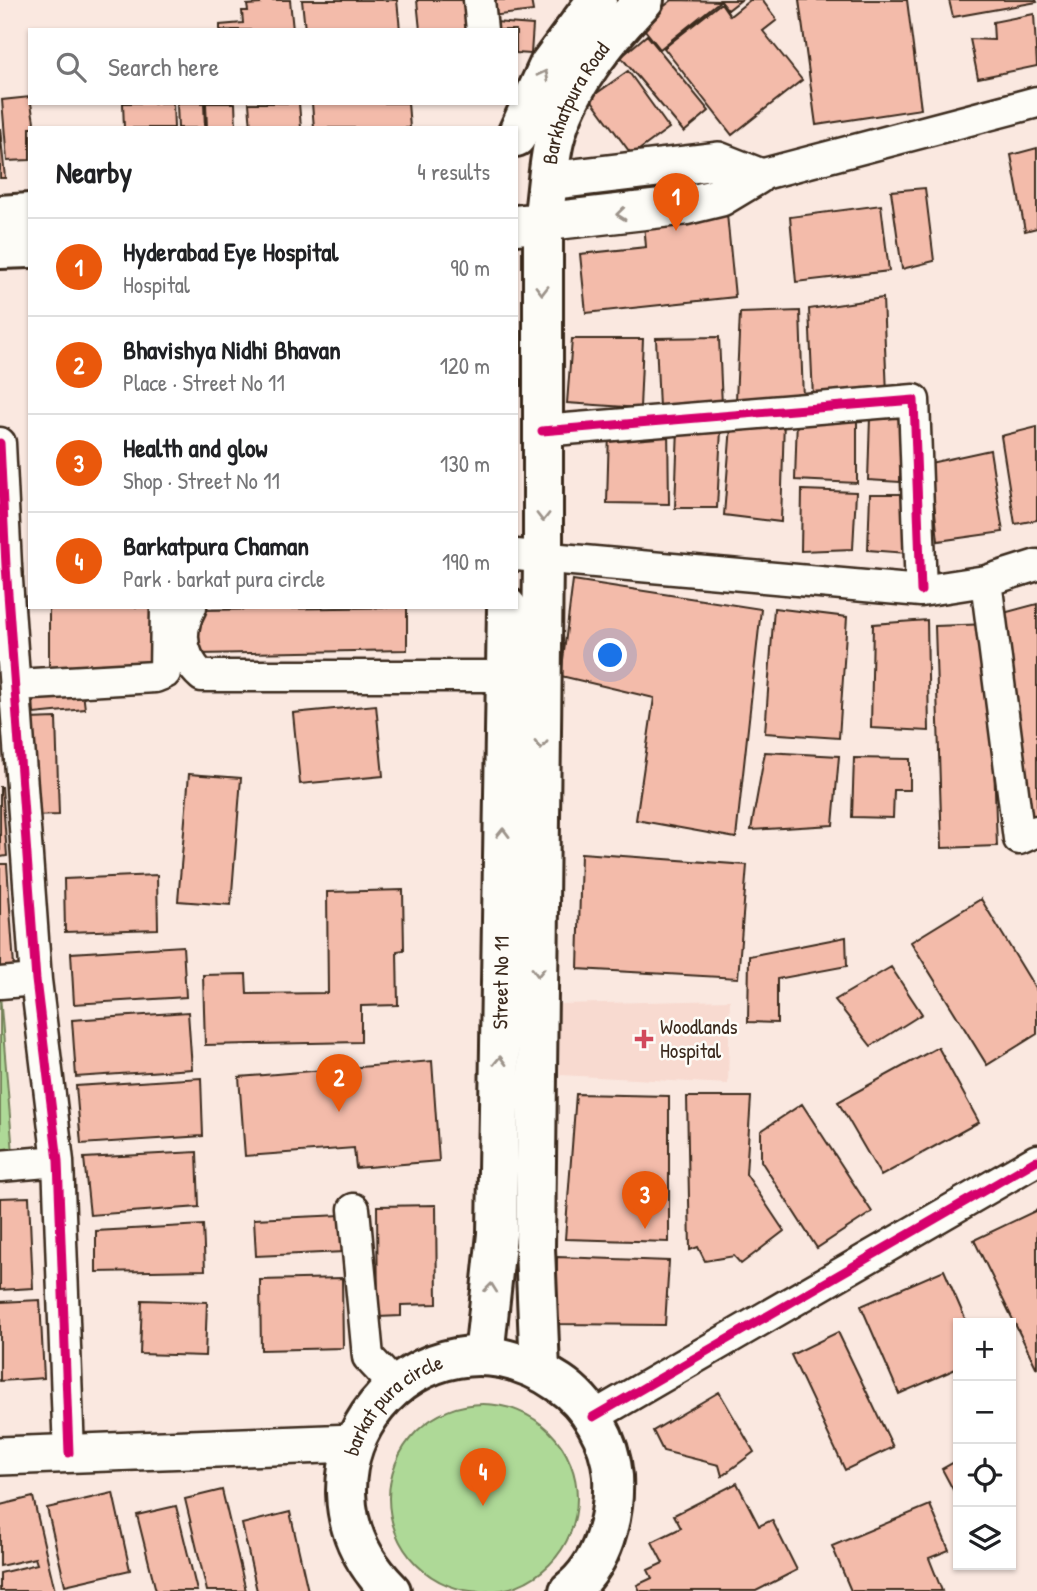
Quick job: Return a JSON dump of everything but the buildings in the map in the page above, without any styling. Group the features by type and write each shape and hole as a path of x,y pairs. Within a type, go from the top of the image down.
{"main road":[{"name":"Barkhatpura Road","path":"516,121 549,65 597,0"},
{"name":"Barkhatpura Road","path":"540,1370 535,1248 530,557 542,431 529,223 532,182 555,139 579,82 617,28 644,0"},
{"path":"0,215 28,213"},
{"path":"0,249 28,248"},
{"name":"Street No 11","path":"484,1356 497,1234 507,609"},
{"name":"barkat pura circle","path":"391,1591 370,1570 351,1531 345,1486 354,1443 371,1412 395,1386 422,1369 443,1362 484,1356 513,1360 540,1370 570,1390 593,1417 612,1459 614,1505 601,1549 572,1590"}],"street":[{"path":"479,0 482,28"},
{"path":"529,223 684,206 721,197 756,176 1037,102"},
{"path":"532,182 718,161 756,176"},
{"path":"542,431 914,400 921,591"},
{"path":"0,443 11,576 16,685 11,768 58,1161 69,1452"},
{"path":"530,557 921,591 986,582 1037,565"},
{"path":"986,582 1019,839 1037,831"},
{"path":"16,685 155,677 165,673 166,609"},
{"path":"190,609 184,620 182,645 189,664 202,676 506,676"},
{"path":"0,983 36,980"},
{"path":"593,1417 1037,1160"},
{"path":"0,1166 58,1161"},
{"path":"354,1209 369,1357 395,1386"},
{"path":"0,1456 354,1443"}],"shaded area":[{"name":"Woodlands Hospital","path":"730,1000 728,1084 560,1075 559,1004"}],"green space":[{"path":"0,995 13,1153 0,1154"},
{"path":"483,1404 519,1411 549,1432 570,1462 577,1498 570,1534 549,1564 519,1585 483,1592 447,1585 417,1564 396,1534 389,1498 396,1462 417,1432 447,1411"}],"cycle path":[{"path":"542,431 914,400 921,591"},
{"path":"0,443 6,566 36,980 58,1161 69,1453"},
{"path":"593,1417 1037,1160"}],"place":[{"name":"Hyderabad Eye Hospital","path":"676,231"},
{"name":"Woodlands Hospital","path":"644,1039"},
{"name":"Bhavishya Nidhi Bhavan","path":"339,1112"},
{"name":"Health and glow","path":"645,1229"},
{"name":"Barkatpura Chaman","path":"483,1506"}]}
